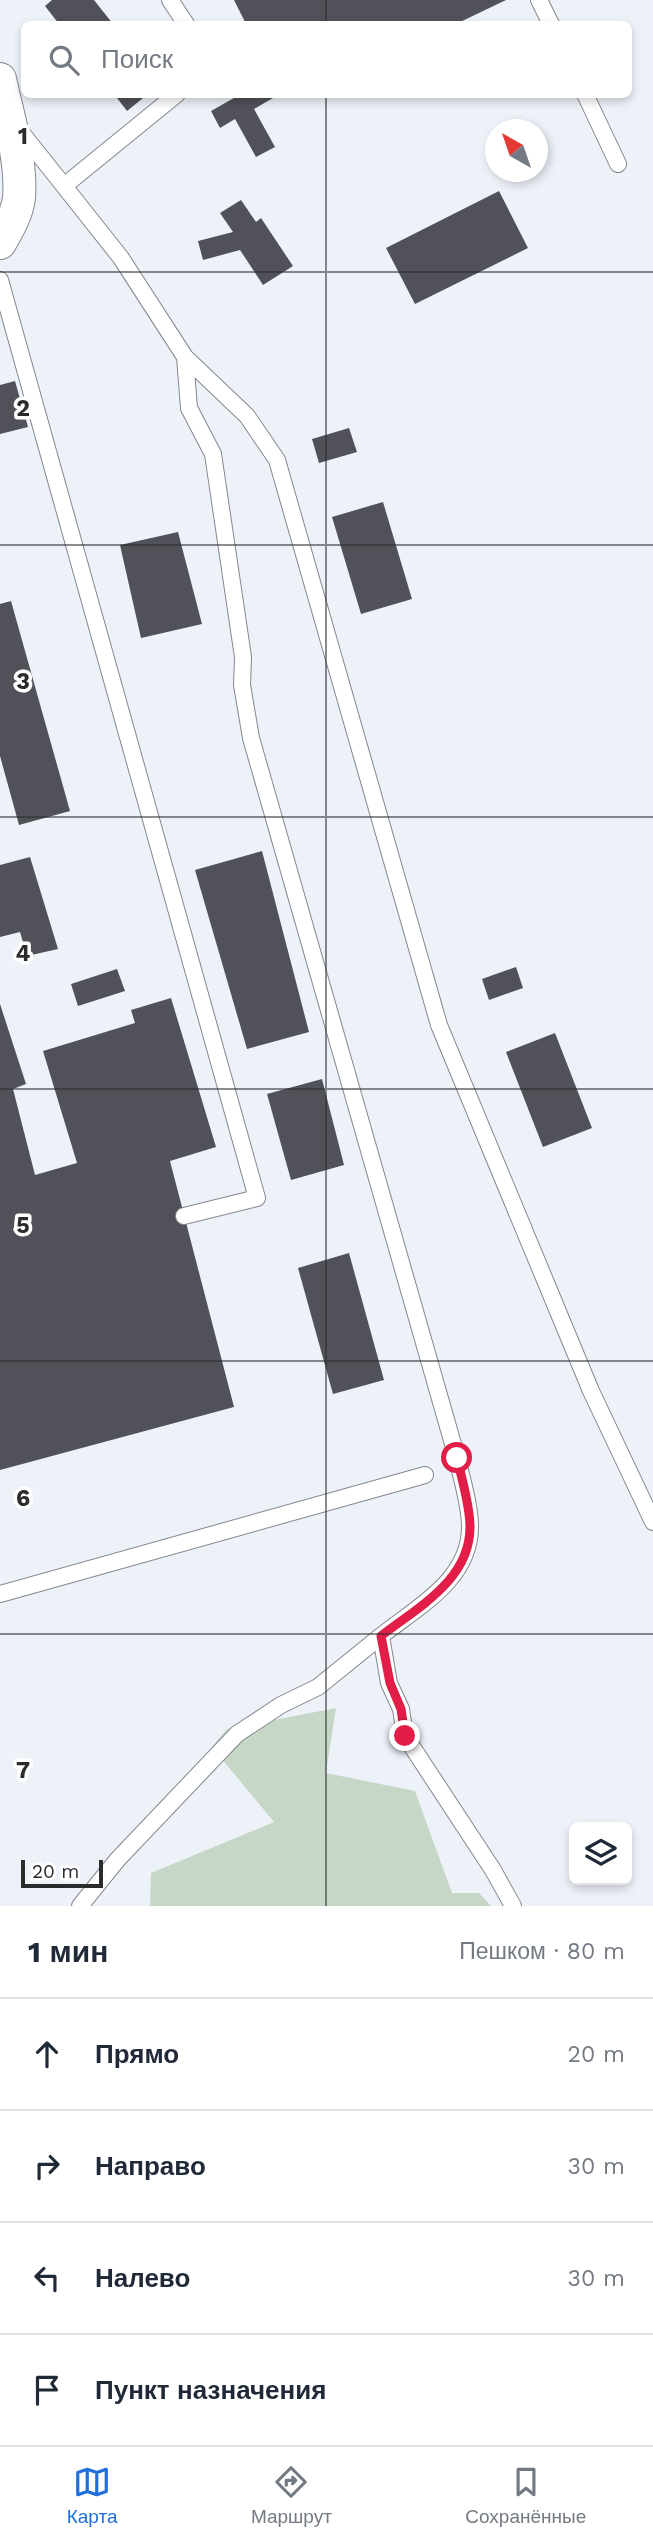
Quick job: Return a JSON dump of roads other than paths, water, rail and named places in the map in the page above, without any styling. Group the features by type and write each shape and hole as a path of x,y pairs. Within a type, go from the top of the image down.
{"street":[{"path":"0,79 18,169 19,200 11,225 0,243"}],"lane":[{"path":"170,0 184,21"},
{"path":"539,0 550,21"},
{"path":"64,186 172,98"},
{"path":"587,98 618,164"},
{"path":"7,114 121,258 185,358 247,416 277,460 439,1025 591,1391 653,1522"},
{"path":"0,280 257,1198 184,1216"},
{"path":"80,1906 118,1859 237,1734 281,1705 318,1687 453,1577 468,1546 470,1526 457,1458 251,738 242,685 243,657 213,454 189,408 185,358"},
{"path":"0,1594 425,1475"},
{"path":"381,1636 390,1683 401,1709 405,1736 493,1870 513,1906"}]}
